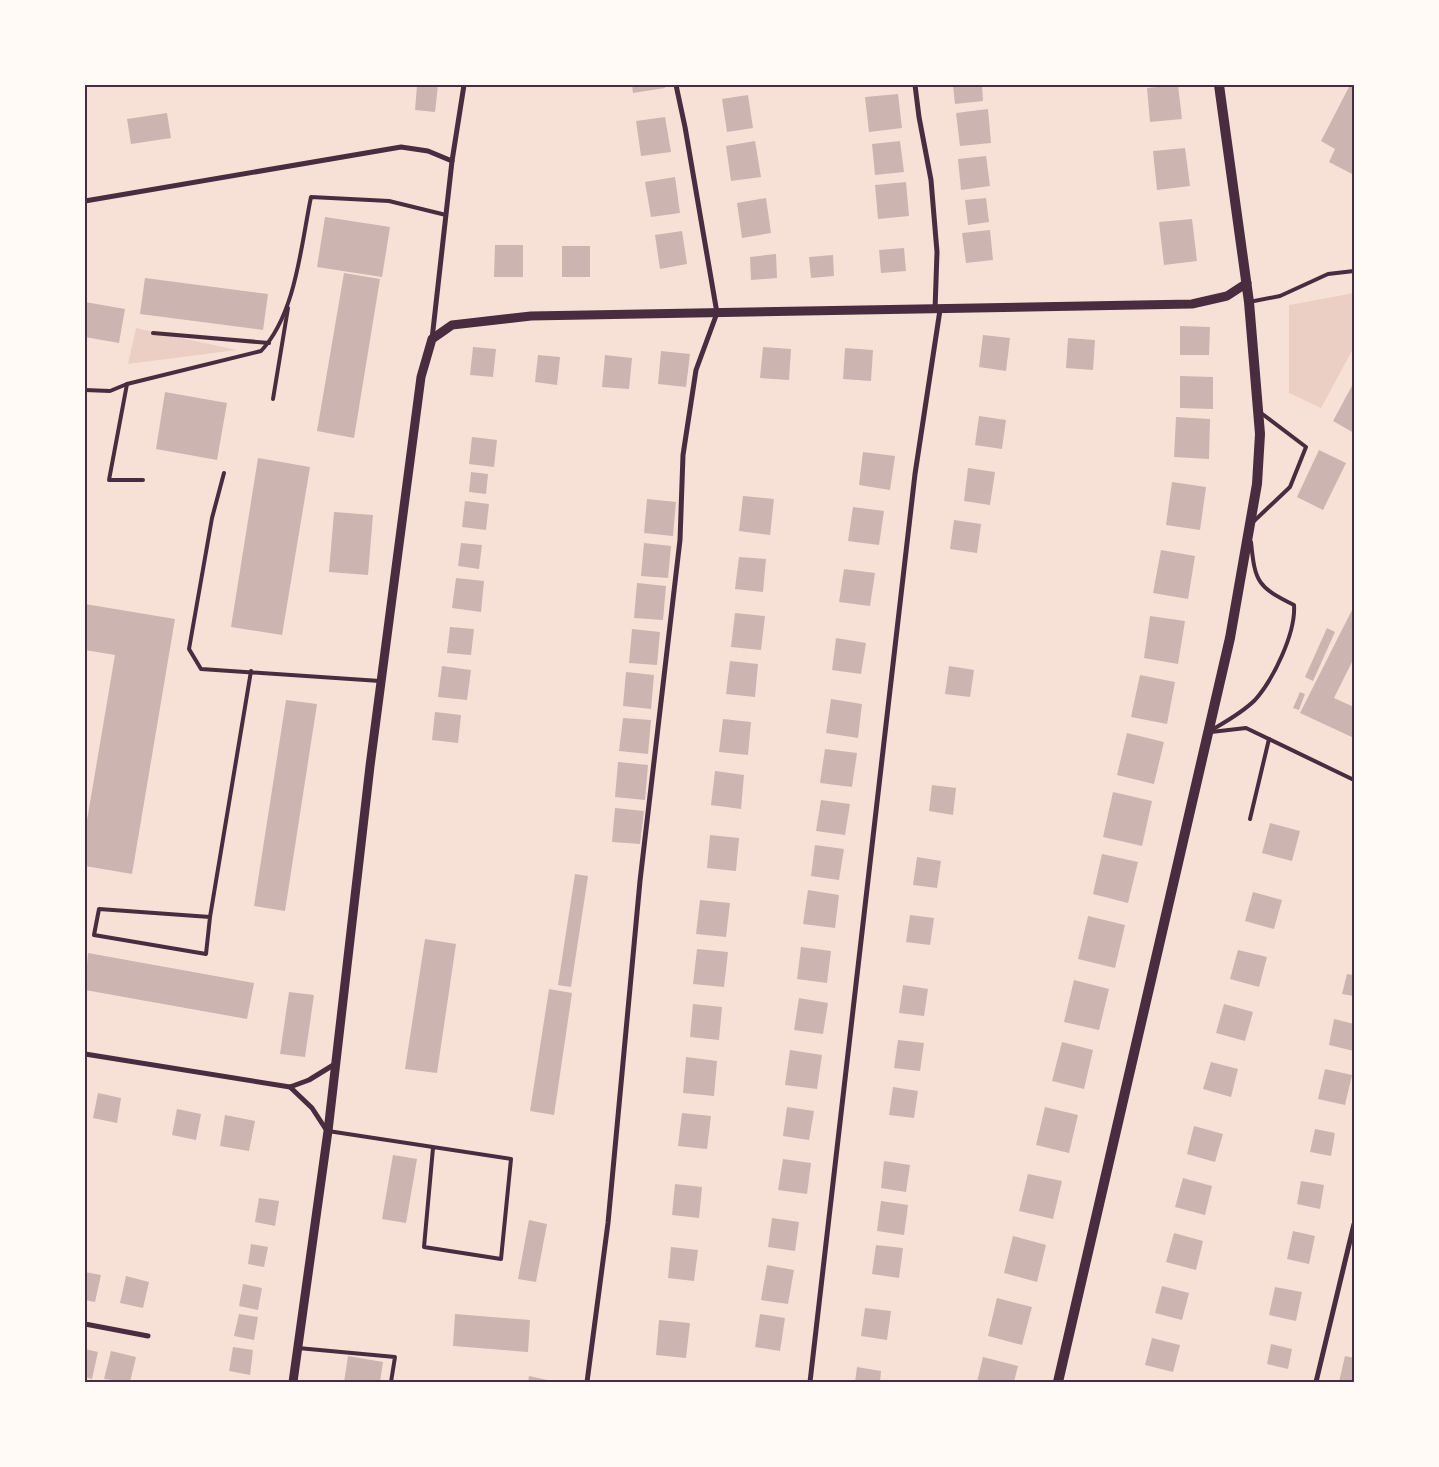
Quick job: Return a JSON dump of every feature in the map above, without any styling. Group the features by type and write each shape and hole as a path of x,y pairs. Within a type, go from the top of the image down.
{"main road":[{"path":"1058,1382 1230,638 1257,484 1260,434 1249,302 1219,85"}],"street":[{"path":"292,1382 328,1131 381,682 421,377 432,339 452,161 464,85"},
{"path":"586,1382 608,1223 640,881 680,540 683,455 696,370 717,314 676,85"},
{"path":"810,1382 915,474 938,310 937,252 931,180 915,85"},
{"path":"85,202 401,147 428,151 452,161"},
{"path":"432,339 452,326 532,316 1192,304 1227,296 1246,284"},
{"path":"85,1054 290,1087 309,1080 336,1064"},
{"path":"290,1087 312,1108 328,1131"},
{"path":"1316,1382 1354,1224"},
{"path":"85,1324 148,1336"}],"lane":[{"path":"273,399 289,303 311,197 389,201 446,215"},
{"path":"1249,302 1280,296 1328,274 1354,271"},
{"path":"85,390 110,391 127,384 261,351 269,343 289,303"},
{"path":"153,333 269,343"},
{"path":"127,384 109,480 143,480"},
{"path":"1208,732 1235,716 1255,700 1276,669 1294,623 1294,605 1274,596 1263,588 1253,570 1250,528 1290,488 1306,448 1258,410"},
{"path":"224,473 212,518 189,649 201,669 251,671 381,682"},
{"path":"210,917 99,909 94,936 206,954 210,917 251,671"},
{"path":"1208,732 1246,728 1354,780"},
{"path":"1250,819 1269,739"},
{"path":"328,1131 511,1159 501,1259 424,1246 433,1148"},
{"path":"298,1348 395,1358 391,1382"}],"shaded area":[{"path":"1354,293 1354,347 1321,408 1289,393 1289,305"},
{"path":"136,328 237,350 128,364"}],"building":[{"path":"417,85 438,85 435,112 415,110"},
{"path":"632,85 664,85 665,88 633,93"},
{"path":"953,85 982,85 983,101 955,104"},
{"path":"1178,85 1182,119 1150,122 1147,88"},
{"path":"1350,85 1354,85 1354,175 1329,162 1335,149 1321,141"},
{"path":"898,94 902,128 869,132 865,97"},
{"path":"748,95 753,128 727,132 722,99"},
{"path":"988,109 991,143 960,146 956,113"},
{"path":"167,113 171,138 131,144 127,119"},
{"path":"665,117 671,152 641,156 636,121"},
{"path":"755,141 761,177 731,181 726,146"},
{"path":"900,141 904,172 875,175 872,144"},
{"path":"1185,148 1190,186 1157,190 1153,151"},
{"path":"986,156 990,186 961,190 958,159"},
{"path":"675,177 680,213 651,217 645,182"},
{"path":"906,182 909,216 878,219 875,185"},
{"path":"766,198 771,233 742,238 737,203"},
{"path":"986,198 989,222 968,225 965,200"},
{"path":"325,217 390,227 382,277 317,267"},
{"path":"1192,219 1197,261 1164,265 1159,222"},
{"path":"990,230 993,260 966,263 962,233"},
{"path":"682,231 687,264 660,269 655,235"},
{"path":"495,245 523,245 523,277 494,277"},
{"path":"562,246 590,246 590,277 562,277"},
{"path":"904,248 906,271 881,273 879,250"},
{"path":"776,254 777,278 751,280 750,257"},
{"path":"833,255 834,276 811,278 809,257"},
{"path":"344,273 380,279 354,438 317,431"},
{"path":"145,278 268,294 263,330 140,314"},
{"path":"85,302 125,309 119,343 85,337"},
{"path":"1180,326 1210,327 1209,355 1180,355"},
{"path":"983,335 1010,338 1006,371 979,367"},
{"path":"1068,338 1095,340 1093,370 1066,368"},
{"path":"473,347 496,349 493,377 470,375"},
{"path":"763,347 791,349 789,380 760,378"},
{"path":"845,348 873,350 871,381 843,379"},
{"path":"661,351 690,354 686,387 658,384"},
{"path":"538,355 560,357 557,385 535,382"},
{"path":"605,355 632,358 629,389 602,387"},
{"path":"1180,376 1213,377 1213,409 1180,408"},
{"path":"1354,382 1354,433 1333,421"},
{"path":"165,392 227,403 217,460 156,449"},
{"path":"979,416 1006,420 1002,449 975,445"},
{"path":"1176,417 1210,419 1209,459 1174,457"},
{"path":"472,437 497,440 494,467 469,464"},
{"path":"1319,450 1346,463 1323,510 1297,497"},
{"path":"863,452 895,456 890,490 859,485"},
{"path":"258,458 310,467 282,635 231,627"},
{"path":"968,468 995,472 990,505 964,501"},
{"path":"471,472 488,474 486,494 469,492"},
{"path":"1172,482 1206,487 1200,530 1166,525"},
{"path":"743,496 774,499 770,535 739,531"},
{"path":"647,499 676,502 673,536 644,533"},
{"path":"465,501 489,504 486,530 462,527"},
{"path":"853,507 884,511 879,545 848,541"},
{"path":"334,512 373,515 368,575 329,572"},
{"path":"954,520 981,524 977,553 950,549"},
{"path":"461,543 482,545 479,569 458,566"},
{"path":"644,543 671,546 668,578 641,576"},
{"path":"1161,550 1195,556 1188,599 1153,593"},
{"path":"739,557 766,559 763,592 735,589"},
{"path":"844,569 875,573 870,606 839,602"},
{"path":"456,578 484,581 481,612 452,608"},
{"path":"637,583 666,586 663,620 634,618"},
{"path":"85,604 175,619 132,874 85,866 85,832 115,655 85,650"},
{"path":"1354,606 1354,658 1334,698 1354,707 1354,738 1300,713"},
{"path":"735,613 765,616 761,650 731,647"},
{"path":"1150,616 1185,621 1178,664 1144,658"},
{"path":"450,627 474,629 471,655 447,653"},
{"path":"1327,628 1335,632 1313,681 1305,677"},
{"path":"632,629 660,632 657,665 629,663"},
{"path":"836,638 866,643 861,674 832,670"},
{"path":"730,661 758,664 755,697 726,694"},
{"path":"442,666 471,670 467,700 438,697"},
{"path":"949,666 974,670 970,697 945,694"},
{"path":"626,672 654,675 651,709 623,706"},
{"path":"1140,675 1175,682 1167,724 1131,717"},
{"path":"1300,692 1305,694 1299,710 1293,708"},
{"path":"831,699 862,704 858,738 826,733"},
{"path":"286,700 317,704 285,911 254,906"},
{"path":"435,712 461,715 458,743 432,740"},
{"path":"623,718 651,720 648,754 619,751"},
{"path":"723,719 751,722 748,755 719,752"},
{"path":"1127,733 1164,742 1154,784 1117,775"},
{"path":"825,749 857,753 852,787 820,783"},
{"path":"618,762 648,765 645,800 615,797"},
{"path":"715,771 744,775 741,809 711,805"},
{"path":"932,785 956,788 953,815 929,811"},
{"path":"1113,792 1152,801 1142,846 1103,837"},
{"path":"821,800 850,804 845,835 816,831"},
{"path":"615,808 644,811 640,844 612,842"},
{"path":"1270,823 1300,831 1292,861 1262,853"},
{"path":"710,835 739,838 736,871 707,868"},
{"path":"815,845 844,849 839,880 811,876"},
{"path":"1102,854 1138,862 1128,903 1093,894"},
{"path":"917,857 941,861 937,888 913,885"},
{"path":"575,874 588,876 571,987 558,985"},
{"path":"808,890 839,895 835,928 803,924"},
{"path":"1253,892 1282,900 1274,929 1245,921"},
{"path":"700,900 730,903 726,937 696,934"},
{"path":"910,915 934,918 930,945 906,942"},
{"path":"1088,916 1125,925 1115,968 1078,959"},
{"path":"425,939 456,944 437,1073 405,1069"},
{"path":"801,947 831,951 827,983 797,979"},
{"path":"697,949 728,952 724,987 693,984"},
{"path":"1238,950 1267,957 1259,987 1230,979"},
{"path":"88,953 254,983 247,1019 85,990"},
{"path":"1347,974 1354,975 1354,996 1342,994"},
{"path":"1074,980 1109,989 1099,1030 1064,1022"},
{"path":"903,985 928,989 924,1016 899,1013"},
{"path":"549,989 572,993 554,1115 530,1111"},
{"path":"289,992 314,995 305,1057 280,1054"},
{"path":"799,998 828,1003 823,1034 794,1030"},
{"path":"693,1004 722,1007 719,1040 690,1037"},
{"path":"1224,1004 1253,1012 1245,1041 1216,1033"},
{"path":"1334,1019 1354,1024 1354,1051 1329,1045"},
{"path":"898,1040 924,1043 920,1071 894,1068"},
{"path":"1062,1042 1093,1050 1084,1089 1052,1081"},
{"path":"790,1050 822,1055 817,1089 785,1085"},
{"path":"686,1057 717,1061 714,1096 683,1093"},
{"path":"1211,1062 1238,1069 1231,1097 1203,1089"},
{"path":"1325,1069 1352,1075 1345,1105 1318,1099"},
{"path":"893,1087 918,1091 914,1118 889,1115"},
{"path":"98,1093 121,1098 117,1123 93,1118"},
{"path":"787,1107 814,1111 809,1140 783,1136"},
{"path":"1045,1107 1078,1115 1069,1153 1036,1145"},
{"path":"177,1109 201,1114 196,1140 172,1135"},
{"path":"682,1113 711,1116 707,1149 678,1146"},
{"path":"225,1115 255,1121 249,1151 220,1146"},
{"path":"1194,1126 1223,1134 1215,1162 1187,1154"},
{"path":"1315,1129 1335,1133 1331,1156 1310,1152"},
{"path":"393,1155 417,1159 406,1223 382,1219"},
{"path":"783,1159 811,1163 807,1194 778,1190"},
{"path":"884,1161 910,1165 906,1192 881,1188"},
{"path":"1028,1174 1062,1181 1053,1219 1019,1211"},
{"path":"1183,1178 1212,1186 1205,1215 1175,1207"},
{"path":"1301,1181 1324,1185 1320,1209 1297,1204"},
{"path":"675,1184 702,1187 699,1218 672,1215"},
{"path":"259,1198 279,1201 275,1226 255,1222"},
{"path":"881,1201 908,1205 904,1235 877,1231"},
{"path":"772,1218 799,1222 795,1251 768,1247"},
{"path":"529,1220 547,1224 536,1282 518,1279"},
{"path":"1293,1231 1315,1236 1309,1264 1287,1259"},
{"path":"1174,1233 1203,1241 1196,1270 1166,1262"},
{"path":"1013,1236 1046,1245 1037,1282 1004,1273"},
{"path":"251,1244 268,1247 264,1267 248,1264"},
{"path":"876,1245 903,1248 899,1278 872,1274"},
{"path":"671,1247 698,1250 694,1281 668,1278"},
{"path":"767,1265 794,1270 788,1304 761,1300"},
{"path":"85,1272 101,1275 95,1302 85,1300"},
{"path":"126,1276 149,1282 143,1308 120,1303"},
{"path":"243,1284 262,1288 258,1310 239,1306"},
{"path":"1162,1286 1189,1293 1182,1320 1155,1313"},
{"path":"1275,1287 1302,1292 1296,1321 1269,1315"},
{"path":"997,1298 1032,1307 1022,1345 988,1336"},
{"path":"865,1308 891,1311 887,1340 861,1336"},
{"path":"239,1314 258,1317 254,1340 234,1336"},
{"path":"455,1314 530,1320 528,1352 453,1346"},
{"path":"760,1314 785,1318 780,1351 755,1347"},
{"path":"659,1320 690,1323 686,1358 656,1355"},
{"path":"1152,1338 1180,1345 1173,1372 1145,1365"},
{"path":"1271,1344 1292,1349 1288,1369 1267,1364"},
{"path":"233,1347 253,1350 250,1375 229,1371"},
{"path":"85,1349 98,1352 92,1379 85,1377"},
{"path":"111,1351 136,1357 130,1382 104,1379"},
{"path":"348,1356 383,1362 380,1382 344,1382"},
{"path":"1345,1356 1354,1358 1354,1382 1339,1382"},
{"path":"983,1357 1018,1366 1014,1382 977,1382"},
{"path":"857,1367 881,1371 880,1382 855,1382"},
{"path":"529,1376 552,1381 552,1382 528,1382"}]}
